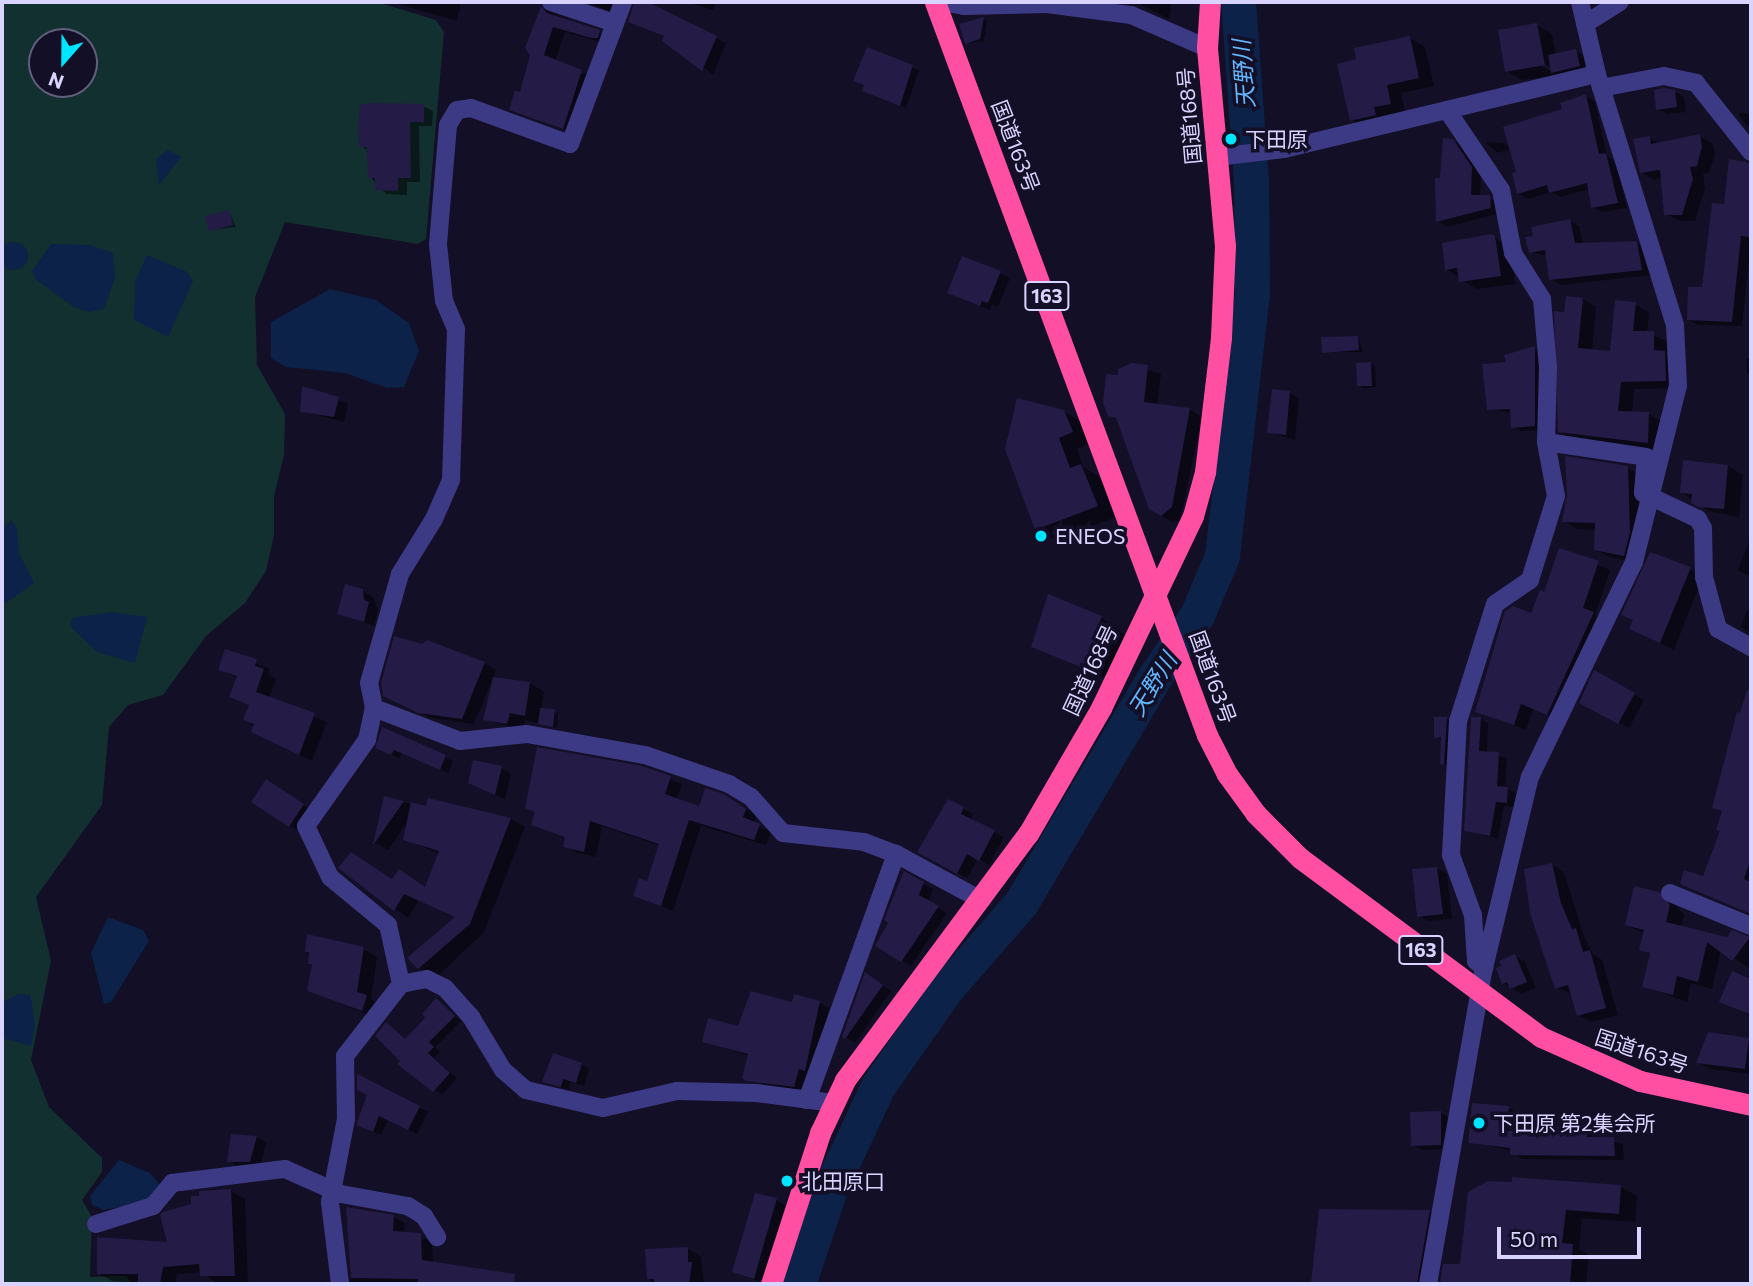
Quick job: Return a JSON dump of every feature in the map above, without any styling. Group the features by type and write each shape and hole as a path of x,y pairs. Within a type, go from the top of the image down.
{"highway":[{"name":"国道163号","path":"935,2 1186,674 1227,774 1256,814 1300,858 1479,995 1541,1037 1608,1070 1751,1105"},
{"name":"国道168号","path":"771,1284 833,1103 860,1056 981,900 1074,759 1193,516 1205,472 1223,298 1225,246 1227,157 1208,48 1210,2"}],"street":[{"path":"551,2 614,23"},
{"path":"401,984 388,925 330,877 306,826 367,740 374,708 369,683 400,574 434,519 451,481 457,329 444,301 438,244 448,125 457,110 471,108 570,144 623,2"},
{"path":"944,2 964,6 1047,3 1131,15 1208,48"},
{"path":"1428,1284 1484,968 1530,777 1634,562 1678,387 1679,355 1675,325 1599,81 1580,2"},
{"path":"1585,24 1620,2"},
{"path":"1227,157 1284,149 1447,110 1599,81 1664,76 1696,83 1751,152"},
{"path":"1447,110 1501,190 1513,253 1542,299 1548,367 1546,442 1555,476 1553,517 1530,580 1495,604 1458,721 1451,855 1473,915 1476,961 1484,968"},
{"path":"1546,442 1640,452 1646,457 1643,493 1698,519 1703,527 1710,611 1718,629 1751,647"},
{"path":"374,708 460,741 527,734 620,748 729,784 751,797 783,832 854,840 897,854 981,900"},
{"path":"807,1100 897,854"},
{"path":"1670,893 1751,926"},
{"path":"340,1284 331,1189 346,1119 345,1056 401,984 426,979 445,988 471,1017 503,1070 526,1090 603,1108 677,1091 833,1103"},
{"path":"96,1224 153,1206 173,1183 285,1170 331,1189 408,1206 424,1216 438,1237"}],"green space":[{"path":"2,2 377,2 436,20 444,32 426,239 418,244 285,222 255,297 257,365 285,414 284,455 274,496 274,535 266,571 245,603 206,636 163,695 128,705 109,727 102,805 36,897 51,961 31,1060 49,1107 102,1158 102,1172 82,1200 92,1217 90,1277 126,1276 132,1284 2,1284"}],"water":[{"path":"168,150 181,157 159,185 156,159"},
{"path":"14,242 24,246 28,256 24,266 14,270 4,266 0,256 4,246"},
{"path":"51,244 90,245 113,253 115,278 104,309 89,312 74,307 35,279 32,271"},
{"path":"147,255 187,272 193,281 168,337 134,320 135,282"},
{"path":"330,289 376,300 409,323 419,351 404,387 387,388 345,373 286,367 271,358 271,322"},
{"path":"11,520 17,528 19,553 34,583 6,603 2,600 2,530"},
{"path":"112,612 147,617 135,663 97,652 71,627 71,619"},
{"path":"108,917 143,930 149,941 111,1002 104,1004 91,953"},
{"path":"18,994 30,995 35,1026 31,1046 2,1038 2,1003"},
{"path":"119,1160 150,1173 163,1188 146,1202 104,1210 92,1205 90,1196"}],"building":[{"path":"634,2 648,2 717,36 702,71 662,41 664,36 628,22"},
{"path":"541,6 547,13 600,30 598,38 591,38 553,27 544,55 582,70 563,129 509,110 515,90 520,92 530,55 525,48"},
{"path":"984,17 980,39 965,44 959,24"},
{"path":"1537,23 1545,65 1505,72 1498,30"},
{"path":"1410,36 1419,78 1387,85 1391,104 1374,107 1376,115 1350,121 1337,64 1356,59 1354,48"},
{"path":"867,47 913,65 900,106 862,91 864,85 853,81"},
{"path":"1576,49 1580,66 1551,73 1548,55"},
{"path":"1654,90 1675,90 1677,107 1656,110"},
{"path":"1586,94 1599,154 1606,153 1618,203 1591,208 1587,183 1549,193 1547,185 1517,194 1512,173 1516,172 1503,127 1562,109 1560,103"},
{"path":"424,104 424,122 410,122 411,178 398,178 398,191 375,190 375,178 368,178 367,147 359,147 358,125 360,105"},
{"path":"1700,134 1702,147 1697,166 1690,167 1693,179 1682,215 1664,215 1660,170 1640,173 1633,139 1650,136 1651,144"},
{"path":"1443,138 1453,139 1472,167 1471,195 1490,195 1491,208 1436,222 1435,178 1440,178"},
{"path":"1729,159 1751,163 1751,237 1741,236 1732,322 1687,320 1688,287 1702,287 1712,203 1724,204"},
{"path":"229,210 233,225 209,231 205,216"},
{"path":"1570,219 1575,243 1637,241 1642,270 1549,280 1545,250 1529,253 1525,237 1533,236 1531,227"},
{"path":"1491,234 1495,236 1501,276 1459,282 1457,268 1445,270 1442,243"},
{"path":"962,256 1001,271 988,303 982,301 980,306 947,293"},
{"path":"1566,296 1583,298 1578,348 1610,351 1615,300 1636,302 1633,331 1654,331 1654,350 1665,351 1666,381 1621,382 1618,411 1649,412 1648,443 1558,432 1554,311 1564,312"},
{"path":"1358,336 1359,350 1322,353 1321,337"},
{"path":"1535,346 1535,426 1511,428 1510,409 1487,410 1482,364 1506,362 1504,355"},
{"path":"1371,362 1372,386 1357,386 1356,363"},
{"path":"1132,363 1148,365 1144,402 1190,408 1172,507 1161,516 1149,509 1116,418 1108,416 1103,403 1106,374 1118,375 1118,369"},
{"path":"302,386 339,397 334,417 300,412"},
{"path":"1272,389 1290,391 1286,435 1267,433"},
{"path":"1017,398 1064,410 1073,432 1059,438 1070,468 1081,464 1098,506 1035,530 1005,449"},
{"path":"1565,456 1628,466 1630,532 1624,556 1594,550 1595,523 1562,522 1567,495"},
{"path":"1683,460 1728,465 1724,509 1698,507 1691,503 1692,494 1680,493"},
{"path":"1559,548 1599,561 1583,608 1594,612 1547,715 1521,704 1514,725 1475,712 1505,611 1513,606 1531,613 1540,590 1544,592"},
{"path":"1650,552 1691,567 1660,643 1629,629 1633,620 1621,615"},
{"path":"345,584 363,589 364,600 369,602 364,622 337,614"},
{"path":"1048,594 1102,616 1100,621 1113,626 1093,672 1031,647"},
{"path":"394,636 422,644 427,640 485,662 462,719 418,713 383,696 381,683"},
{"path":"225,649 257,659 255,666 264,669 256,692 315,713 299,755 251,732 254,724 243,720 249,705 229,697 237,676 218,670"},
{"path":"1594,670 1635,693 1618,724 1579,703"},
{"path":"493,677 530,682 525,716 510,713 507,724 483,720"},
{"path":"1747,690 1751,691 1751,858 1744,879 1751,882 1751,914 1680,884 1684,870 1703,876 1720,831 1716,830 1722,811 1712,808 1737,712 1740,713"},
{"path":"540,708 555,709 553,727 538,724"},
{"path":"1434,717 1447,717 1444,765 1440,764 1441,737 1434,738"},
{"path":"1471,717 1481,717 1479,751 1499,752 1497,786 1508,787 1507,803 1496,802 1490,836 1464,831"},
{"path":"382,727 446,755 440,770 394,750 391,755 375,748"},
{"path":"537,747 642,766 671,776 665,794 699,806 705,788 724,794 746,809 743,817 760,824 754,840 689,820 661,906 633,896 639,878 647,881 659,844 590,821 584,852 563,847 565,837 531,825 535,812 525,808"},
{"path":"473,760 502,766 495,795 468,783"},
{"path":"266,779 304,804 289,827 251,802"},
{"path":"384,796 404,801 373,844"},
{"path":"428,798 511,818 470,924 418,969 407,958 455,917 404,894 394,911 338,868 351,852 392,879 399,869 425,887 439,851 403,840 411,802 426,806"},
{"path":"948,799 964,807 961,814 995,830 979,861 967,854 957,874 917,852"},
{"path":"1552,863 1561,903 1572,929 1576,928 1583,952 1590,950 1606,1008 1577,1016 1568,985 1555,989 1530,913 1524,869"},
{"path":"1437,867 1443,914 1417,917 1412,869"},
{"path":"904,871 924,882 919,895 939,906 901,962 875,946 888,923 884,920"},
{"path":"1634,886 1659,892 1670,905 1666,922 1727,937 1732,930 1750,937 1732,961 1707,942 1698,982 1677,976 1673,995 1642,987 1650,953 1639,950 1644,930 1625,925"},
{"path":"307,934 364,947 357,992 367,995 362,1011 307,991 312,964 308,964 309,952 305,952"},
{"path":"1515,954 1527,982 1510,989 1507,982 1502,984 1496,968 1501,966 1499,961"},
{"path":"1732,971 1751,979 1751,1015 1719,1002"},
{"path":"865,972 883,985 845,1039 842,1037"},
{"path":"751,991 792,1002 794,994 820,1001 805,1071 799,1069 794,1087 746,1081 742,1078 748,1054 702,1042 708,1018 738,1026"},
{"path":"436,998 455,1016 429,1042 434,1047 428,1053 450,1073 433,1092 397,1064 400,1061 375,1036 386,1022 405,1039 425,1018 422,1014"},
{"path":"1708,1032 1749,1038 1745,1069 1696,1063"},
{"path":"553,1053 582,1063 576,1083 563,1079 561,1087 542,1082"},
{"path":"357,1074 420,1106 408,1130 379,1116 373,1132 356,1125 367,1095 357,1090"},
{"path":"1472,1103 1509,1106 1507,1131 1588,1125 1587,1137 1614,1137 1615,1156 1510,1155 1510,1148 1468,1143"},
{"path":"1441,1111 1441,1145 1411,1146 1410,1112"},
{"path":"231,1134 257,1136 250,1162 227,1162"},
{"path":"1512,1177 1621,1185 1619,1214 1566,1210 1562,1243 1573,1244 1570,1284 1440,1284 1443,1264 1460,1264 1468,1192 1488,1181 1512,1182"},
{"path":"231,1189 235,1276 200,1276 199,1264 163,1267 160,1284 138,1284 138,1274 97,1274 97,1237 167,1242 160,1215 163,1212 191,1204 191,1196 199,1196 199,1191"},
{"path":"755,1193 777,1198 754,1279 732,1272"},
{"path":"346,1207 394,1215 393,1231 421,1233 422,1260 515,1274 514,1284 418,1284 418,1279 351,1278"},
{"path":"1319,1209 1430,1210 1417,1284 1311,1284"},
{"path":"688,1247 688,1262 692,1262 689,1284 654,1284 654,1279 647,1279 645,1249"}],"waterway":[{"name":"天野川","path":"798,1284 830,1189 878,1086 946,989 1021,903 1156,675 1197,615 1222,556 1252,293 1251,182 1238,2"}],"place":[{"name":"下田原","path":"1231,139"},
{"name":"ENEOS","path":"1041,536"},
{"name":"下田原 第2集会所","path":"1479,1123"},
{"name":"北田原口","path":"787,1181"}]}
